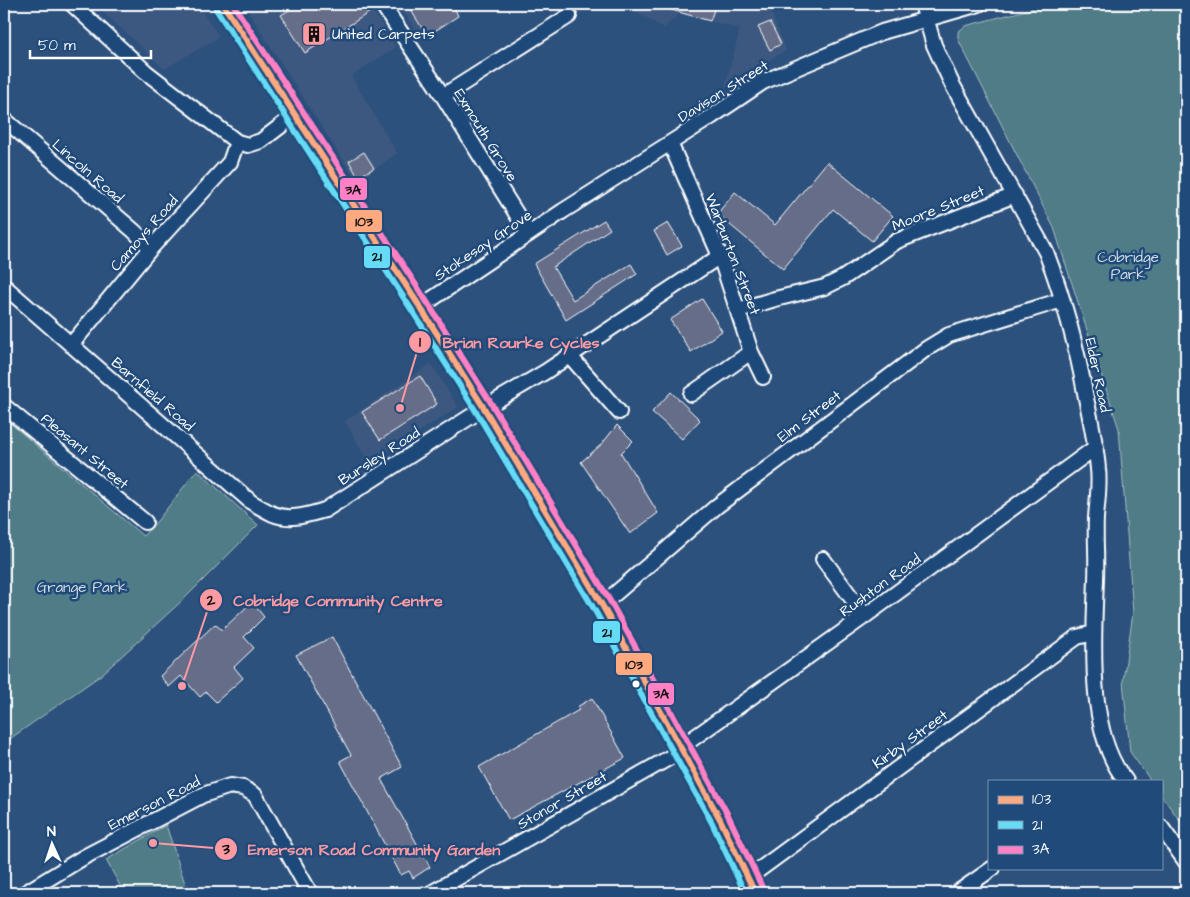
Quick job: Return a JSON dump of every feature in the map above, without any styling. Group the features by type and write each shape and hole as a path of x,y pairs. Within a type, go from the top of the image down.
{"main road":[{"path":"223,4 484,408 602,605 720,819 752,885"}],"street":[{"path":"72,4 146,72 237,142 248,145 261,141 295,115"},
{"name":"Exmouth Grove","path":"382,4 529,234"},
{"name":"Elder Road","path":"922,4 934,46 952,84 1046,252 1076,344 1096,447 1098,471 1094,633 1098,711 1109,754 1122,780"},
{"name":"Davison Street","path":"569,207 763,82 882,32 979,4"},
{"path":"442,96 570,16"},
{"name":"Lincoln Road","path":"4,119 134,231 151,248"},
{"name":"Camoys Road","path":"71,345 151,248 230,162 237,142"},
{"name":"Warburton Street","path":"670,143 720,256 751,352 762,377"},
{"name":"Moore Street","path":"738,310 825,287 843,278 897,241 1015,195"},
{"name":"Stokesay Grove","path":"420,307 569,207"},
{"name":"Bursley Road","path":"286,517 299,517 325,510 484,408 545,372 720,256"},
{"name":"Barnfield Road","path":"4,286 251,502 273,514 286,517"},
{"name":"Elm Street","path":"602,605 717,506 926,348 949,335 1062,300"},
{"path":"690,394 751,352"},
{"path":"570,355 619,412"},
{"name":"Pleasant Street","path":"4,406 145,522"},
{"name":"Rushton Road","path":"682,749 1096,447"},
{"path":"823,559 865,616"},
{"name":"Kirby Street","path":"752,885 1077,637 1094,633"},
{"name":"Stonor Street","path":"430,893 682,749"},
{"name":"Emerson Road","path":"25,893 84,857 195,799 230,786 243,788 256,795 310,893"},
{"path":"1165,832 1186,862"},
{"path":"957,893 990,870"}],"shaded area":[{"path":"94,4 197,4 219,37 164,69"},
{"name":"United Carpets","path":"244,4 368,4 396,47 351,76 397,153 358,181"},
{"path":"399,4 463,4 455,9 458,16 421,40"},
{"path":"623,4 784,4 770,10 786,50 725,87 740,29 680,13 664,28"},
{"path":"431,364 458,407 369,463 345,421"}],"green space":[{"name":"Cobridge Park","path":"1050,4 1186,4 1186,829 1162,796 1162,780 1150,780 1130,752 1123,681 1133,613 1119,429 1054,228 958,39 958,32 965,26"},
{"name":"Grange Park","path":"4,418 143,536 197,470 258,525 186,597 101,675 4,743"},
{"path":"166,825 188,893 124,893 106,860"}],"building":[{"name":"United Carpets","path":"299,4 365,4 370,12 305,53 281,15"},
{"path":"407,4 453,4 458,16 427,36"},
{"path":"662,4 716,4 710,21 661,7"},
{"path":"770,22 781,44 770,50 758,27"},
{"path":"364,152 374,168 358,177 349,161"},
{"path":"827,162 893,216 872,241 833,209 783,269 717,214 735,192 775,225"},
{"path":"604,220 610,229 553,267 573,300 631,264 637,274 566,320 534,264"},
{"path":"668,223 682,246 667,255 654,231"},
{"path":"702,299 722,331 691,352 670,320"},
{"path":"420,376 437,404 380,440 362,412"},
{"path":"671,392 700,420 682,439 652,412"},
{"path":"617,425 633,441 621,453 658,513 630,534 581,462 602,444"},
{"path":"252,602 264,617 244,637 254,648 234,667 243,678 216,702 206,692 200,697 181,676 169,687 160,676 215,624 222,630"},
{"path":"332,637 402,767 381,779 430,867 413,878 409,871 401,875 340,761 351,755 296,655"},
{"path":"592,698 625,758 509,820 479,767 579,710 577,707"}],"transit line":[{"name":"103","path":"223,4 484,408 602,605 720,819 755,893"},
{"name":"3A","path":"233,4 491,403 610,601 728,815 763,889"},
{"name":"21","path":"216,9 477,413 594,609 712,823 745,893"}],"place":[{"name":"United Carpets","path":"314,34"},
{"name":"Brian Rourke Cycles","path":"400,408"},
{"name":"Cobridge Community Centre","path":"182,686"},
{"name":"Emerson Road Community Garden","path":"153,843"}]}
